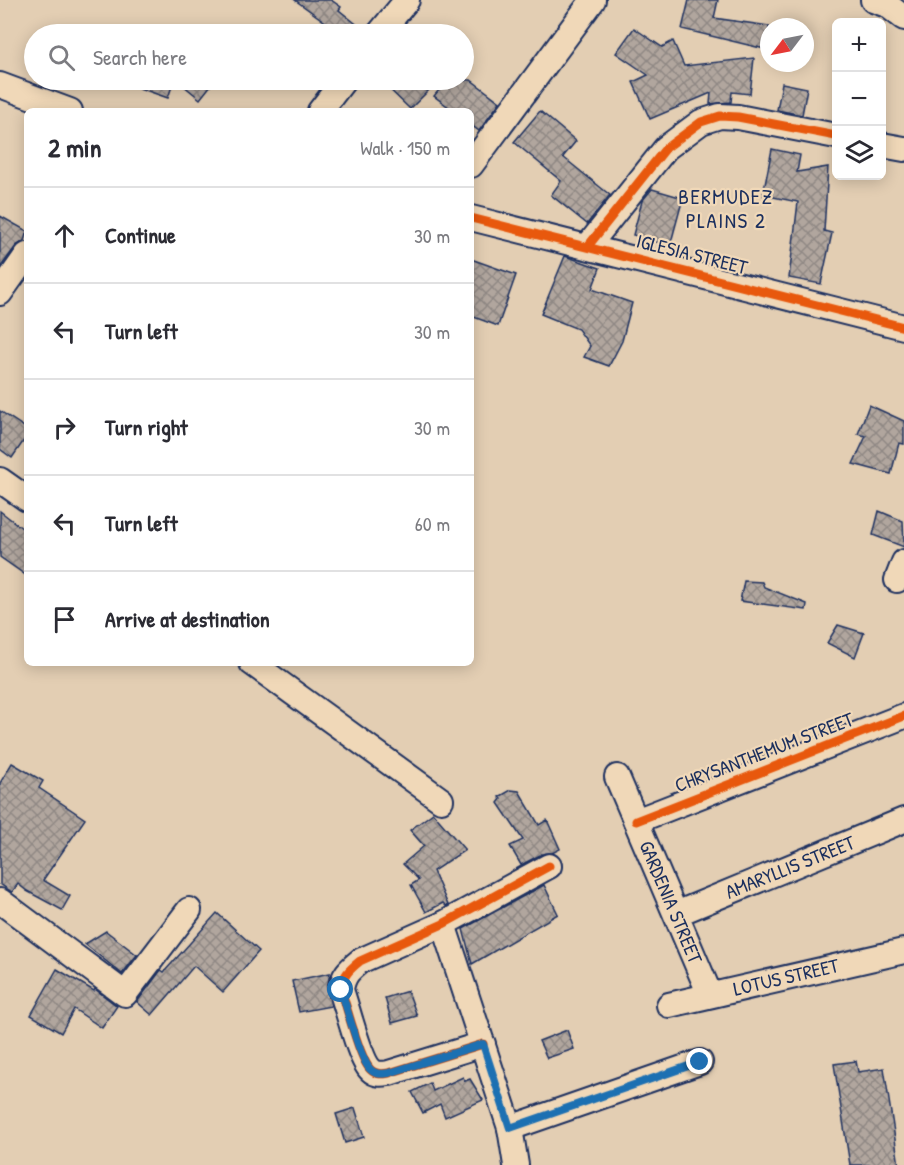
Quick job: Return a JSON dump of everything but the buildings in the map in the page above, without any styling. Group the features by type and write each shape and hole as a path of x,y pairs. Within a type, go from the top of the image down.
{"street":[{"path":"387,24 407,0"},
{"path":"474,161 593,0"},
{"path":"873,0 887,6 904,18"},
{"path":"0,85 62,108"},
{"path":"322,108 336,90"},
{"path":"588,246 666,148 701,122 720,116 738,117 832,135"},
{"path":"886,146 904,149"},
{"name":"IGLESIA STREET","path":"474,219 904,327"},
{"path":"0,293 24,259"},
{"path":"0,480 24,497"},
{"path":"268,668 441,800"},
{"name":"CHRYSANTHEMUM STREET","path":"636,821 904,716"},
{"name":"GARDENIA STREET","path":"617,777 710,995"},
{"name":"AMARYLLIS STREET","path":"676,914 904,820"},
{"path":"483,1044 389,1073 379,1074 371,1071 364,1060 341,990 343,978 348,970 360,961 443,924 549,866"},
{"path":"0,902 125,994 189,910"},
{"path":"443,924 510,1128 516,1165"},
{"name":"LOTUS STREET","path":"669,1005 904,951"},
{"path":"510,1128 700,1062"}],"cycle path":[{"path":"588,246 666,148 701,122 720,116 738,117 832,135"},
{"path":"474,219 904,327"},
{"path":"636,821 904,716"},
{"path":"483,1044 389,1073 375,1073 367,1065 358,1045 341,990 343,980 360,961 443,924 549,866"}],"district":[{"name":"BERMUDEZ PLAINS 2","path":"726,209"}],"route":[{"path":"341,990 364,1060 371,1071 379,1074 389,1073 483,1044 510,1128 700,1062"}]}
